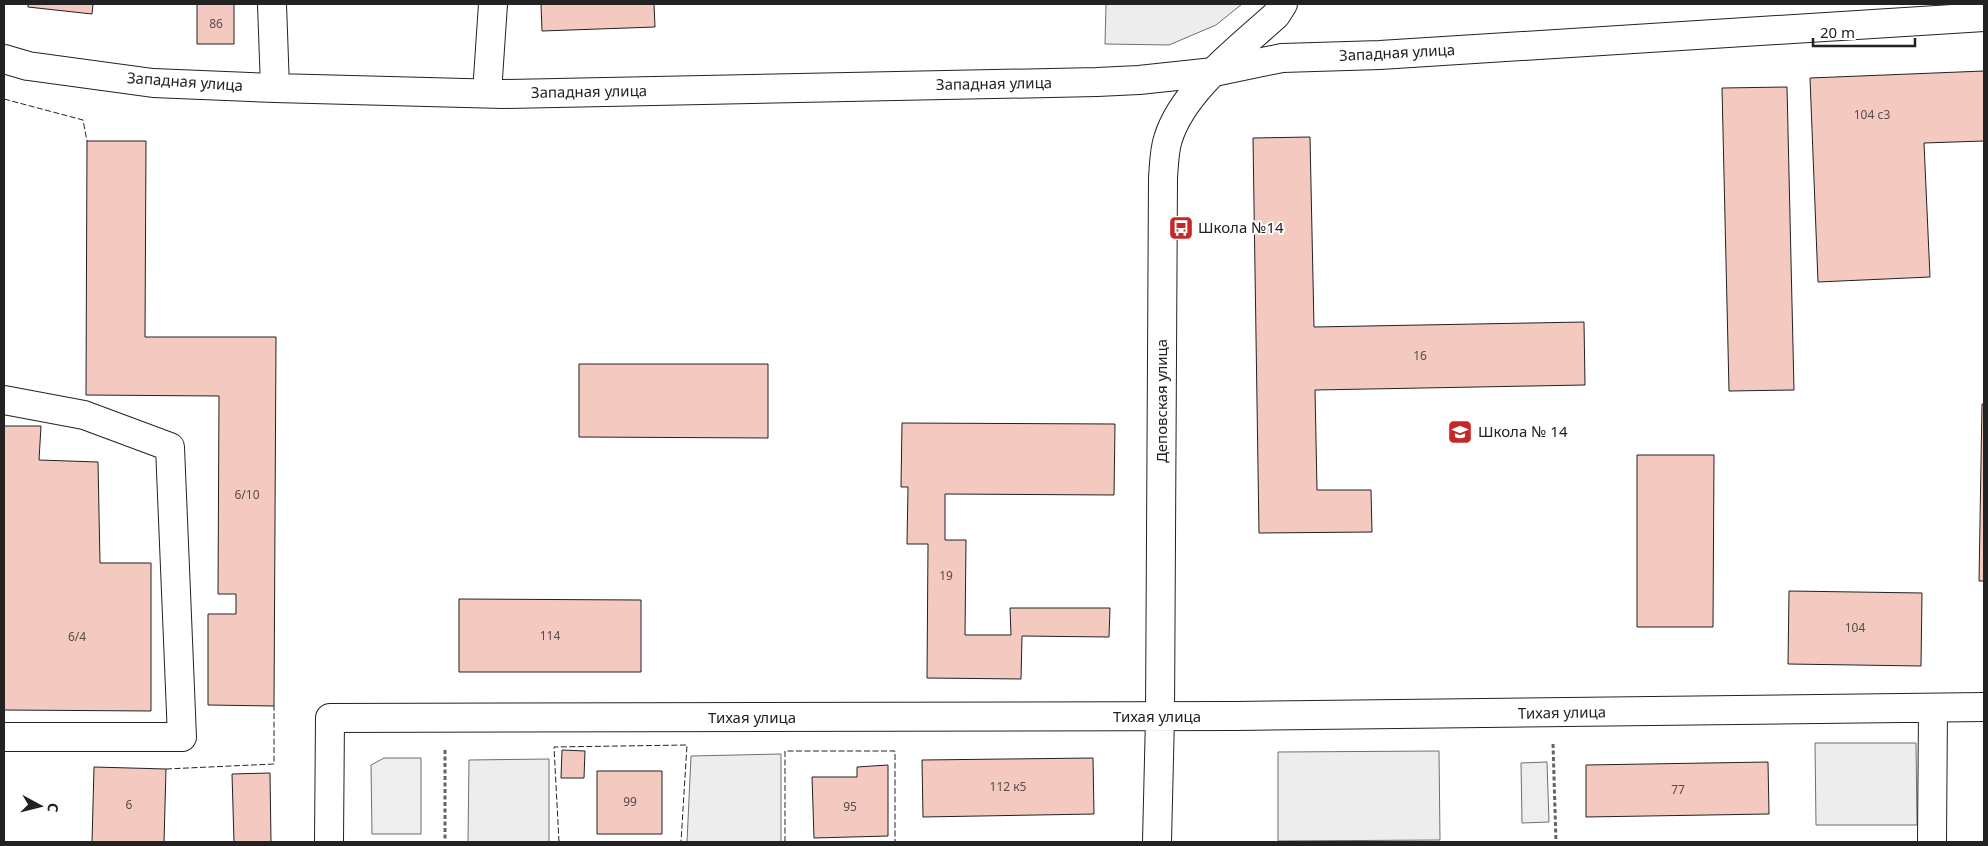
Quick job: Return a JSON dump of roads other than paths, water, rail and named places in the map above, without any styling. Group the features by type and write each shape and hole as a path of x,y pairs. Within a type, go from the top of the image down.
{"street":[{"path":"272,4 275,88"},
{"path":"487,93 493,4"},
{"name":"Деповская улица","path":"1157,842 1160,717 1163,178 1168,140 1181,110 1214,72 1276,15 1283,4"},
{"name":"Западная улица","path":"4,59 28,66 153,82 275,88 487,93 1139,80 1214,72 1282,58 1403,54 1984,18"},
{"path":"4,400 84,415 170,447 182,737 4,737"},
{"name":"Тихая улица","path":"330,842 330,718 1160,717 1984,707"},
{"path":"1932,842 1933,708"}],"place":[{"name":"Школа №14","path":"1181,228"},
{"name":"Школа № 14","path":"1460,432"}]}
